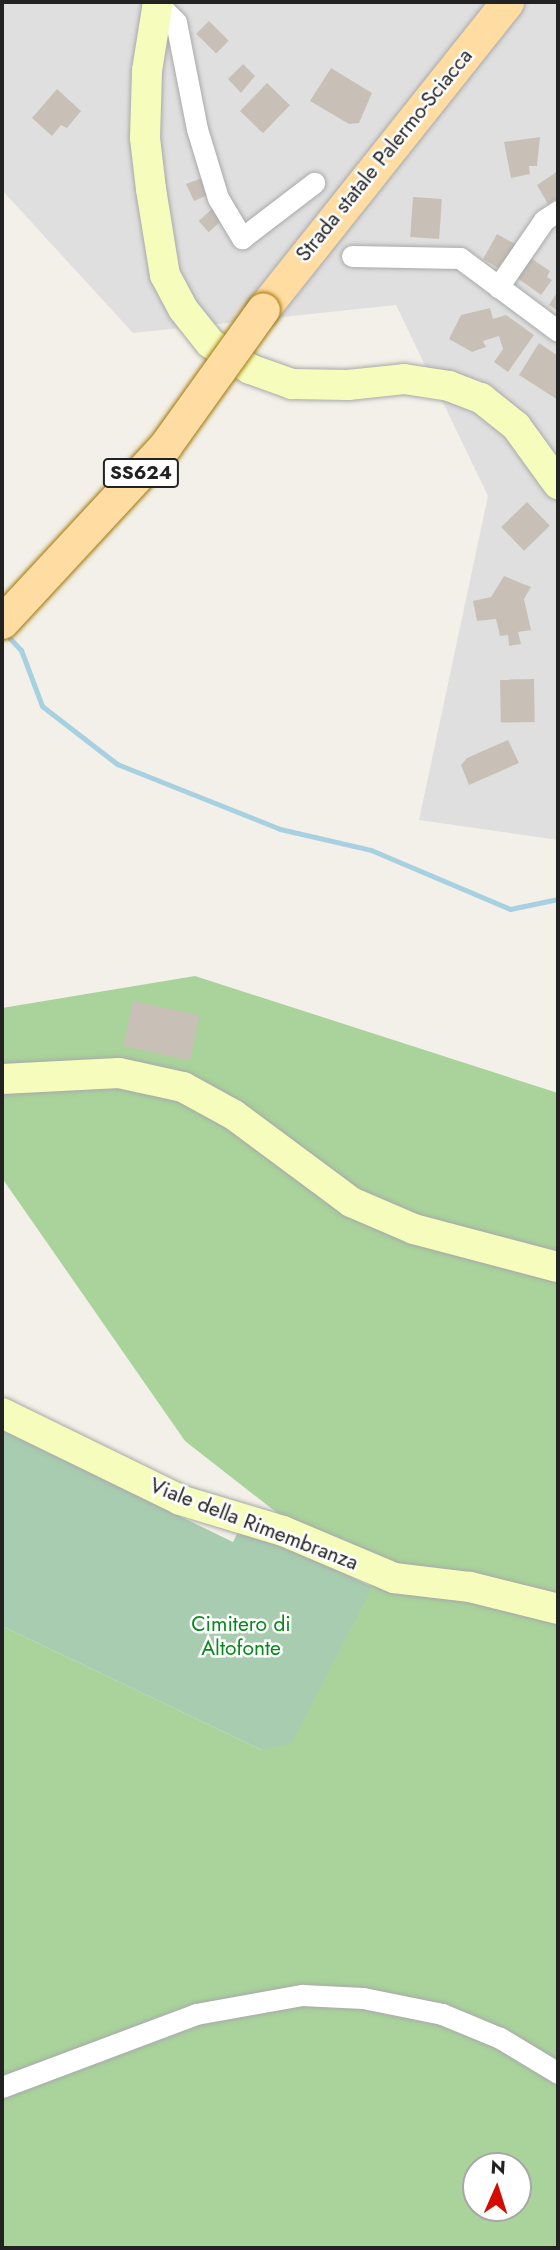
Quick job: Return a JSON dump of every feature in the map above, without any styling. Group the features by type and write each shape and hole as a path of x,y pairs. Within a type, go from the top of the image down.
{"main road":[{"name":"Strada statale Palermo-Sciacca","path":"2,622 165,446 263,309 507,2"}],"street":[{"path":"158,3 176,22 197,129 218,198 242,238 314,183"},
{"path":"158,3 147,85 145,138 151,189 165,275 183,309 209,343 250,369 292,384 348,386 404,379 449,386 481,398 516,426 558,484"},
{"path":"498,286 544,220 558,211"},
{"path":"352,256 460,258 558,331"},
{"path":"2,1079 119,1073 183,1087 234,1115 351,1202 414,1229 558,1267"},
{"name":"Viale della Rimembranza","path":"2,1413 180,1500 283,1531 394,1578 470,1587 558,1609"},
{"path":"2,2087 196,2014 302,1995 363,1998 442,2014 500,2038 558,2073"}],"shaded area":[{"path":"2,2 558,2 558,840 419,820 488,496 396,305 133,333 2,190"}],"green space":[{"path":"195,976 558,1093 558,2248 2,2248 2,1626 262,1750 372,1587 185,1441 2,1178 2,1008"},
{"name":"Cimitero di Altofonte","path":"2,1430 233,1542 242,1524 372,1587 292,1743 262,1750 2,1626"}],"building":[{"path":"209,21 229,41 216,54 196,34"},
{"path":"243,64 255,76 241,93 228,79"},
{"path":"331,68 372,93 359,123 349,124 310,101"},
{"path":"267,83 290,105 263,133 240,111"},
{"path":"57,89 81,111 67,128 61,125 52,136 32,118"},
{"path":"540,137 537,166 529,166 530,174 511,178 504,142"},
{"path":"558,171 558,206 555,199 548,204 537,185"},
{"path":"202,178 208,195 194,201 186,184"},
{"path":"413,197 442,199 439,239 410,237"},
{"path":"212,209 222,220 209,232 199,221"},
{"path":"497,234 519,246 505,271 483,259"},
{"path":"529,257 550,271 547,277 552,280 541,295 512,274"},
{"path":"558,291 558,311 549,305"},
{"path":"490,308 493,319 506,315 534,335 508,372 494,362 503,349 499,336 483,341 486,347 472,352 449,339 461,315"},
{"path":"539,343 558,356 558,400 519,375"},
{"path":"527,502 550,526 524,551 501,527"},
{"path":"504,576 531,587 524,599 531,630 518,632 521,644 509,646 508,635 500,636 496,619 477,621 473,601 491,597"},
{"path":"534,679 535,722 501,723 500,680"},
{"path":"508,740 519,763 469,785 461,765 467,758"},
{"path":"133,1001 200,1015 190,1060 123,1046"}],"waterway":[{"path":"4,632 21,650 42,706 117,764 280,829 371,850 510,909 558,899"}]}
